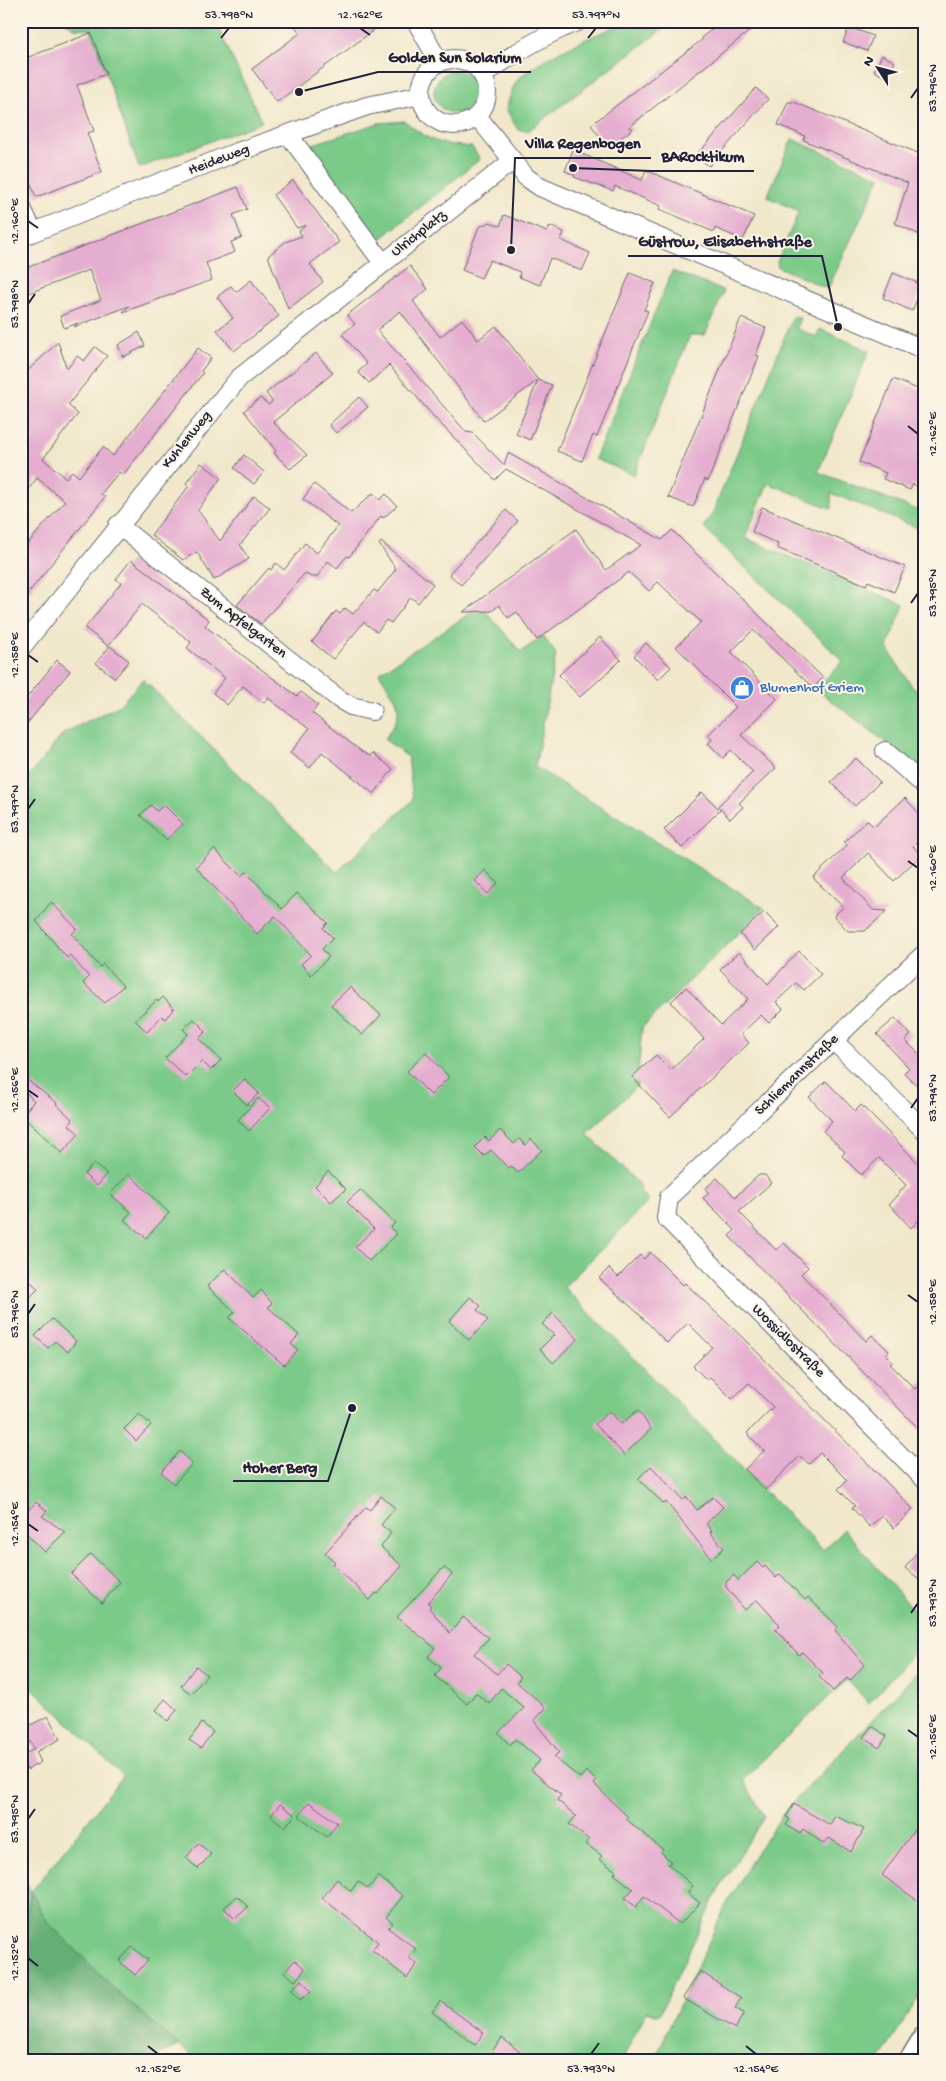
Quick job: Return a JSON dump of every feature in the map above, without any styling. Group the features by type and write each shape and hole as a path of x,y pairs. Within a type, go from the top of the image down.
{"main road":[{"path":"911,2060 925,2037"}],"street":[{"path":"416,21 439,62"},
{"path":"483,75 515,54 563,27 579,21"},
{"path":"449,59 468,61 483,75 488,92 486,101 477,116 463,124 448,124 430,114 421,95 425,76 439,62 449,59"},
{"name":"Heideweg","path":"27,234 288,134 367,106 421,95"},
{"path":"477,116 526,177 558,196 925,350"},
{"name":"Ulrichplatz","path":"288,134 383,263 512,161"},
{"path":"21,206 27,234"},
{"name":"Kuhlenweg","path":"22,645 238,378 383,263"},
{"name":"Zum Apfelgarten","path":"118,525 339,699 352,706 372,711"},
{"path":"885,751 925,786"},
{"name":"Schliemannstraße","path":"669,1196 925,954"},
{"path":"833,1040 925,1131"},
{"name":"Wossidlostraße","path":"669,1196 666,1218 925,1480"}],"green space":[{"path":"65,21 215,21 262,122 139,168 91,29 74,28"},
{"path":"630,21 670,21 668,25 528,131 518,130 506,109 515,84 522,75 568,48"},
{"path":"451,71 459,71 470,77 476,92 470,107 459,113 451,113 440,107 434,96 434,88 440,77"},
{"path":"405,121 422,134 436,141 472,147 480,159 377,242 311,151 310,145 379,123"},
{"path":"792,139 880,177 828,289 778,267 777,262 799,211 767,197"},
{"path":"672,271 724,291 705,335 690,335 634,475 595,459"},
{"path":"793,316 800,318 796,328 816,337 820,329 869,351 818,472 925,513 925,531 831,493 832,509 768,483 745,538 904,605 887,648 913,688 925,692 925,772 816,689 843,661 703,527 711,517"},
{"path":"481,606 521,652 543,636 556,654 535,767 764,908 642,1028 637,1086 587,1134 641,1186 640,1192 649,1201 564,1287 823,1550 844,1529 925,1623 925,1640 869,1703 847,1680 743,1779 764,1817 718,1890 659,2015 647,2011 622,2060 196,2060 115,1990 47,1921 31,1893 21,1942 21,1872 31,1892 123,1776 21,1677 21,786 64,733 120,705 143,679 337,872 413,800 408,757 384,739 396,720 398,705 379,673"},
{"path":"925,1664 925,1985 880,2060 654,2060 726,1905 758,1850 787,1809"},
{"path":"31,1892 47,1921 115,1990 179,2046 146,2060 21,2060 21,1942"}],"building":[{"path":"291,21 386,21 277,102 252,69 300,33"},
{"path":"722,21 762,21 629,127 633,129 608,147 591,125 703,39 702,37"},
{"path":"849,27 873,36 867,51 843,42"},
{"path":"91,33 106,74 77,85 94,131 87,133 102,172 36,197 21,158 21,60"},
{"path":"882,55 895,62 887,78 874,71"},
{"path":"756,88 768,99 709,166 696,156"},
{"path":"788,102 794,102 925,156 925,220 918,234 895,223 908,183 803,140 805,136 778,125"},
{"path":"573,150 642,180 646,170 754,216 743,240 715,228 714,232 659,209 661,206 615,186 613,191 574,177 575,175 565,171"},
{"path":"293,180 339,242 310,264 323,282 288,309 268,256 285,242 302,236 299,231 306,225 297,228 273,195"},
{"path":"238,187 247,209 233,215 242,238 231,242 235,252 206,263 212,280 123,312 129,306 74,327 78,323 64,328 60,316 101,300 89,270 21,296 21,270"},
{"path":"504,215 547,232 550,226 564,232 561,240 590,253 582,271 550,258 540,285 519,277 520,272 490,260 481,278 462,270 479,227 490,222 500,226"},
{"path":"410,266 428,289 413,301 440,337 462,319 478,340 496,326 538,380 484,421 400,311 377,330 466,432 473,433 504,465 508,453 662,540 672,530 823,678 813,688 753,630 731,652 777,699 741,735 776,768 739,803 743,807 730,819 718,806 753,772 731,750 723,758 708,743 712,740 708,735 736,707 676,647 701,622 658,582 649,591 629,572 537,640 517,612 508,618 499,605 492,611 463,612 576,529 606,570 641,545 506,469 495,480 434,417 389,365 369,383 358,372 367,364 342,334 355,324 347,315"},
{"path":"630,273 655,283 644,310 648,311 597,437 593,435 582,461 557,451"},
{"path":"893,273 923,285 912,311 883,298"},
{"path":"251,280 279,316 234,351 217,330 233,318 217,297 231,286 236,292"},
{"path":"741,318 766,328 756,355 759,356 708,481 705,479 693,507 668,497"},
{"path":"139,332 145,346 123,357 118,345"},
{"path":"58,342 67,369 77,356 84,361 95,347 107,356 68,405 78,414 43,459 66,478 72,471 79,477 103,447 113,456 198,348 211,358 201,371 203,373 123,475 119,472 101,494 105,497 21,602 21,551 65,501 37,478 21,499 21,377"},
{"path":"316,353 333,373 273,422 307,455 290,469 274,453 276,451 244,411 260,398 269,405 272,401 266,393"},
{"path":"893,379 925,392 925,472 919,487 913,484 910,490 883,479 886,473 859,462"},
{"path":"538,380 552,385 530,440 516,434"},
{"path":"359,397 368,407 336,433 329,425"},
{"path":"244,455 264,472 254,484 234,468"},
{"path":"201,463 221,478 198,510 220,541 254,496 270,508 240,545 249,559 214,580 197,552 183,560 151,535 189,486 186,483"},
{"path":"314,484 351,513 373,493 380,500 386,494 397,506 383,518 381,516 349,557 347,556 337,568 328,561 317,577 311,577 305,573 261,624 237,605 269,568 271,570 276,563 284,570 305,543 317,553 338,526 303,499"},
{"path":"762,507 905,567 894,592 868,581 866,585 777,548 778,544 752,532"},
{"path":"506,510 518,521 461,585 449,574"},
{"path":"381,542 433,584 418,603 411,597 391,623 386,620 377,632 364,622 333,659 312,642 336,611 340,614 345,608 353,614 374,590 378,592 396,569 379,544"},
{"path":"131,560 209,620 205,626 250,661 297,696 301,692 318,705 312,713 361,751 370,756 373,753 393,769 374,794 322,752 310,768 290,753 309,729 268,698 264,703 243,686 227,705 213,693 225,678 187,648 191,642 142,604 108,646 85,628 121,583 116,579"},
{"path":"600,637 621,660 580,697 559,675"},
{"path":"646,643 671,667 658,680 634,656"},
{"path":"110,646 129,661 115,678 96,663"},
{"path":"57,660 70,671 21,731 21,705"},
{"path":"856,758 880,782 855,806 831,782"},
{"path":"702,792 720,810 682,848 664,830"},
{"path":"905,798 925,820 925,835 913,846 921,855 894,881 868,853 843,878 873,910 887,911 865,931 848,931 834,916 843,907 813,878 847,845 844,842 867,820 874,827"},
{"path":"151,805 157,811 164,805 183,824 166,840 140,815"},
{"path":"214,849 241,876 246,872 282,909 297,893 328,923 323,928 333,938 322,949 329,957 311,975 301,964 311,955 275,916 257,934 196,867"},
{"path":"485,870 498,883 488,894 475,881"},
{"path":"51,902 77,929 72,934 100,967 103,964 123,986 105,1003 83,983 89,977 70,955 67,958 36,921"},
{"path":"764,912 779,927 755,950 740,934"},
{"path":"799,951 821,974 804,990 796,983 776,1002 783,1009 769,1023 761,1015 741,1034 749,1043 670,1117 632,1077 656,1055 671,1070 704,1039 671,1002 686,987 721,1025 748,999 720,969 739,952 768,984"},
{"path":"350,987 381,1015 362,1035 331,1005"},
{"path":"163,997 174,1009 165,1019 162,1016 147,1032 135,1020"},
{"path":"895,1018 911,1035 905,1040 921,1056 925,1052 925,1093 904,1073 909,1068 877,1034"},
{"path":"194,1019 206,1031 199,1039 221,1060 211,1070 202,1061 186,1077 165,1058 188,1034 183,1029"},
{"path":"426,1053 449,1077 431,1095 407,1071"},
{"path":"21,1075 57,1103 73,1120 69,1125 79,1134 62,1153 22,1116 34,1101 21,1086"},
{"path":"244,1079 259,1093 247,1105 233,1091"},
{"path":"826,1081 855,1111 861,1105 925,1170 925,1214 911,1228 889,1204 906,1185 879,1158 861,1175 842,1156 845,1152 823,1131 832,1121 809,1097"},
{"path":"258,1098 270,1108 249,1131 238,1120"},
{"path":"500,1130 514,1144 519,1139 525,1145 531,1139 542,1150 518,1173 511,1166 508,1168 491,1150 484,1156 475,1147 485,1137 489,1141"},
{"path":"94,1163 107,1174 97,1186 84,1174"},
{"path":"328,1171 346,1189 331,1202 315,1186"},
{"path":"129,1174 169,1213 146,1238 124,1220 131,1212 110,1194"},
{"path":"759,1175 765,1175 771,1183 739,1212 776,1250 784,1243 808,1267 801,1274 866,1341 872,1335 889,1351 886,1355 893,1362 890,1364 915,1389 925,1379 925,1435 729,1236 735,1230 703,1198 709,1193 705,1189 717,1178 735,1197"},
{"path":"360,1190 395,1223 390,1228 397,1234 369,1261 355,1247 374,1229 347,1202"},
{"path":"650,1252 683,1285 685,1283 746,1341 913,1509 894,1528 882,1516 870,1527 852,1508 855,1506 838,1489 847,1480 820,1453 809,1464 800,1456 765,1490 745,1469 764,1451 747,1433 773,1407 749,1383 732,1399 710,1377 707,1380 693,1366 712,1347 688,1323 667,1343 638,1313 599,1278 609,1268 618,1277 640,1255 644,1259"},
{"path":"225,1269 253,1298 261,1290 272,1303 268,1307 299,1335 291,1344 298,1350 284,1365 229,1318 235,1312 207,1286"},
{"path":"21,1272 38,1289 21,1306"},
{"path":"470,1297 481,1306 477,1310 488,1320 469,1340 449,1321"},
{"path":"553,1313 578,1339 553,1363 540,1349 554,1335 542,1324"},
{"path":"52,1319 76,1341 68,1352 55,1341 48,1348 35,1336"},
{"path":"638,1410 651,1429 624,1455 595,1424 610,1411 621,1424"},
{"path":"139,1414 151,1425 136,1441 124,1429"},
{"path":"180,1451 192,1464 174,1484 161,1472"},
{"path":"651,1466 683,1500 687,1497 697,1510 713,1497 723,1507 706,1524 712,1531 710,1532 724,1548 712,1559 666,1502 664,1504 638,1479"},
{"path":"381,1496 395,1508 381,1525 391,1533 381,1547 402,1566 378,1594 376,1593 370,1600 333,1564 335,1562 325,1553 366,1507 370,1510"},
{"path":"36,1502 47,1511 42,1516 65,1532 45,1552 21,1528 21,1518"},
{"path":"925,1541 925,1569 918,1578 905,1568"},
{"path":"91,1554 120,1582 102,1603 71,1574"},
{"path":"757,1562 763,1568 765,1566 776,1578 780,1574 805,1600 808,1597 838,1627 835,1630 864,1665 850,1681 847,1678 833,1691 819,1677 823,1673 802,1652 799,1655 775,1629 780,1625 757,1600 745,1610 726,1587 726,1582 734,1575 738,1580"},
{"path":"444,1567 452,1574 428,1603 431,1606 429,1608 450,1633 463,1617 489,1638 474,1654 497,1674 506,1664 521,1677 517,1682 546,1708 534,1721 559,1752 554,1757 580,1778 586,1771 597,1781 594,1784 628,1817 626,1819 663,1850 661,1852 671,1862 668,1864 693,1886 687,1892 700,1903 680,1924 644,1896 636,1907 625,1898 633,1889 614,1874 616,1871 599,1859 602,1856 586,1844 589,1840 569,1824 576,1816 557,1800 561,1795 531,1770 540,1760 515,1739 510,1745 498,1733 524,1708 501,1688 489,1704 476,1693 467,1704 435,1676 441,1668 428,1657 435,1648 397,1617"},
{"path":"196,1666 207,1675 191,1694 181,1686"},
{"path":"165,1699 177,1710 168,1721 156,1710"},
{"path":"48,1716 60,1739 36,1752 41,1762 27,1770 21,1756 34,1749 23,1729"},
{"path":"202,1723 213,1732 201,1748 189,1740"},
{"path":"872,1726 887,1736 879,1748 863,1737"},
{"path":"309,1802 337,1823 327,1837 299,1816"},
{"path":"280,1804 295,1815 285,1827 271,1816"},
{"path":"794,1804 830,1825 835,1816 864,1829 851,1852 829,1838 824,1844 803,1829 800,1834 786,1825 790,1819 786,1817"},
{"path":"925,1815 925,1906 882,1875"},
{"path":"198,1843 211,1854 198,1869 186,1858"},
{"path":"378,1876 403,1896 386,1917 393,1923 388,1928 416,1949 409,1958 417,1964 407,1978 372,1950 378,1942 322,1898 337,1879 351,1891 358,1881 368,1889"},
{"path":"237,1896 248,1907 235,1919 224,1908"},
{"path":"132,1947 148,1960 135,1975 119,1961"},
{"path":"295,1960 305,1969 295,1981 284,1972"},
{"path":"700,1971 741,1998 735,2008 744,2013 735,2029 683,1998"},
{"path":"302,1980 311,1991 300,2000 291,1989"},
{"path":"440,2001 484,2033 475,2045 432,2012"},
{"path":"502,2038 530,2060 504,2060 492,2051"}],"place":[{"name":"Golden Sun Solarium","path":"299,92"},
{"name":"BARocktikum","path":"573,168"},
{"name":"Villa Regenbogen","path":"511,250"},
{"name":"Güstrow, Elisabethstraße","path":"838,327"},
{"name":"Blumenhof Griem","path":"742,688"},
{"name":"Hoher Berg","path":"352,1408"}]}
